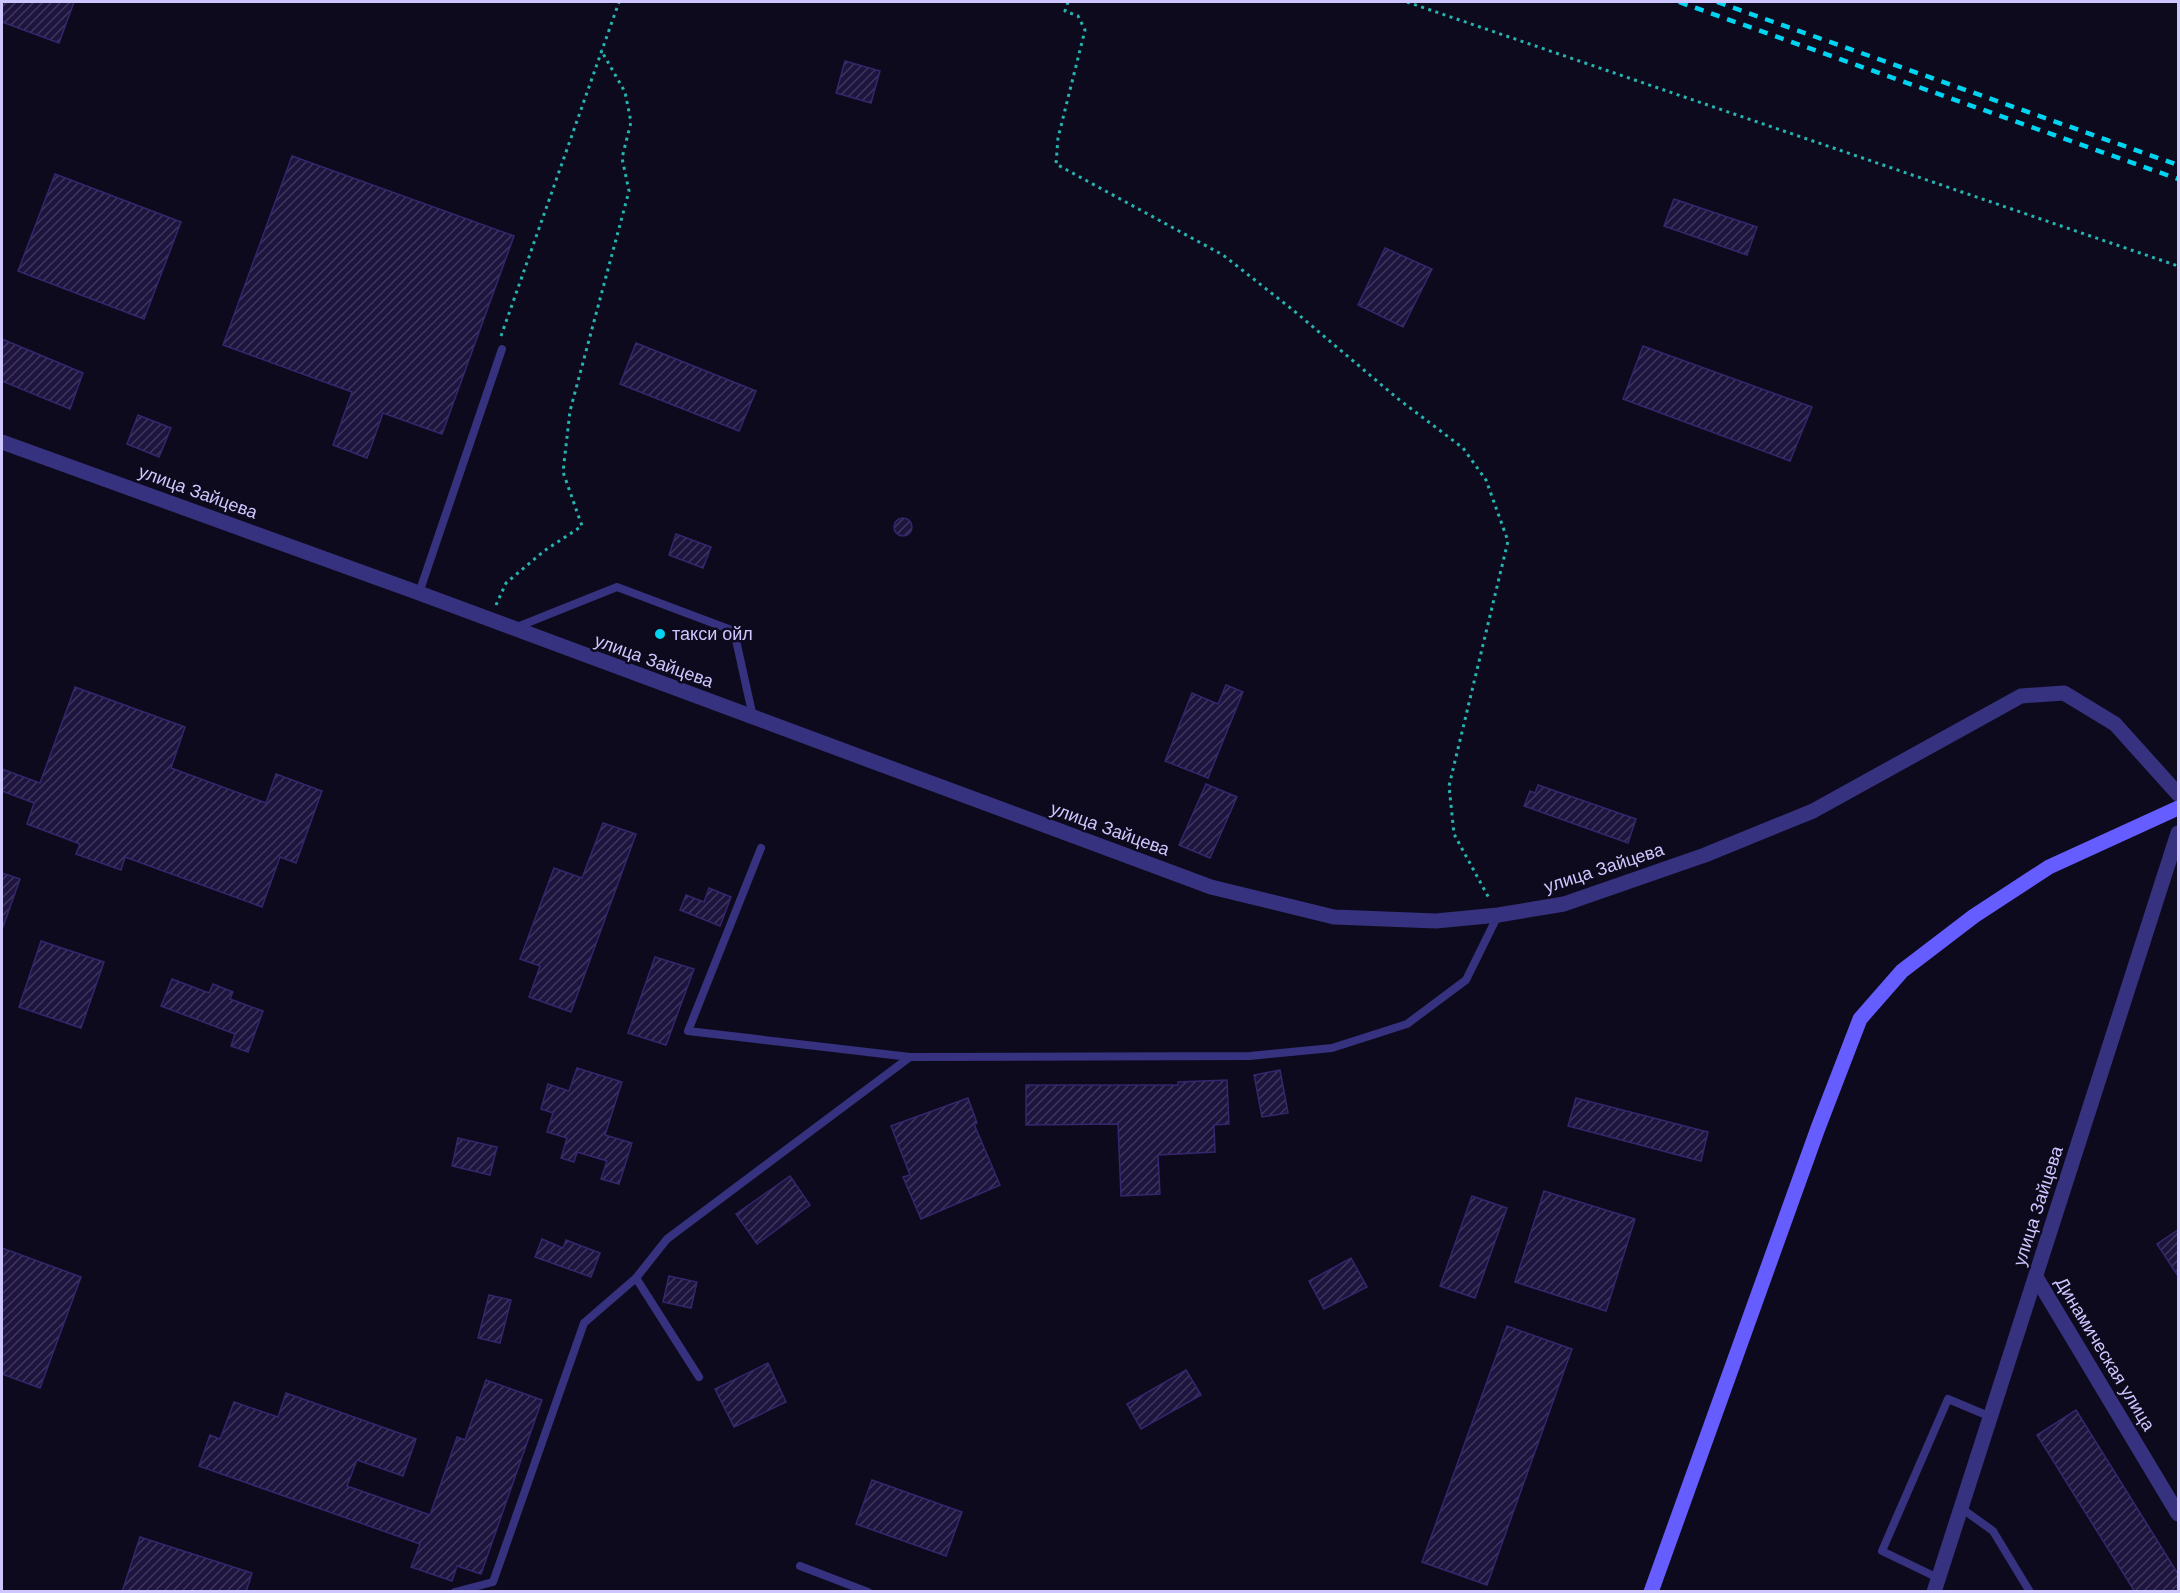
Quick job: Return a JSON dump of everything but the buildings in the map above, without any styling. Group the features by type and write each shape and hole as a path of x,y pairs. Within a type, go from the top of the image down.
{"street":[{"name":"улица Зайцева","path":"2,442 419,593 511,630 1211,887 1334,917 1436,921 1498,915 1564,904 1705,855 1813,811 2021,696 2064,693 2115,724 2178,794"},
{"path":"1651,1592 1818,1128 1860,1019 1902,971 1974,916 2049,867 2178,808"},
{"name":"улица Зайцева","path":"1936,1585 2178,833"},
{"name":"Динамическая улица","path":"2036,1277 2178,1514"}],"lane":[{"path":"419,593 502,350"},
{"path":"511,630 617,587 628,591 734,631 753,718"},
{"path":"761,848 688,1031 910,1057 1250,1056 1332,1048 1407,1024 1466,980 1498,915"},
{"path":"455,1592 493,1582 584,1323 636,1278 667,1239 910,1057"},
{"path":"636,1278 699,1377"},
{"path":"1936,1585 1882,1551 1948,1399 1991,1417"},
{"path":"1961,1508 1993,1532 2030,1592"},
{"path":"800,1566 868,1592"}],"path":[{"path":"502,350 501,335 619,2"},
{"path":"1068,2 1065,11 1078,16 1085,30 1059,138 1056,164 1223,255 1293,310 1396,398 1464,448 1486,480 1508,541 1449,786 1454,834 1498,915"},
{"path":"1407,2 2178,266"},
{"path":"489,621 506,583 543,551 582,526 563,472 570,411 629,191 622,158 631,122 625,92 601,50"}],"railway":[{"path":"1679,2 2178,179"},
{"path":"1717,2 2178,165"}],"place":[{"name":"такси ойл","path":"660,634"}]}
